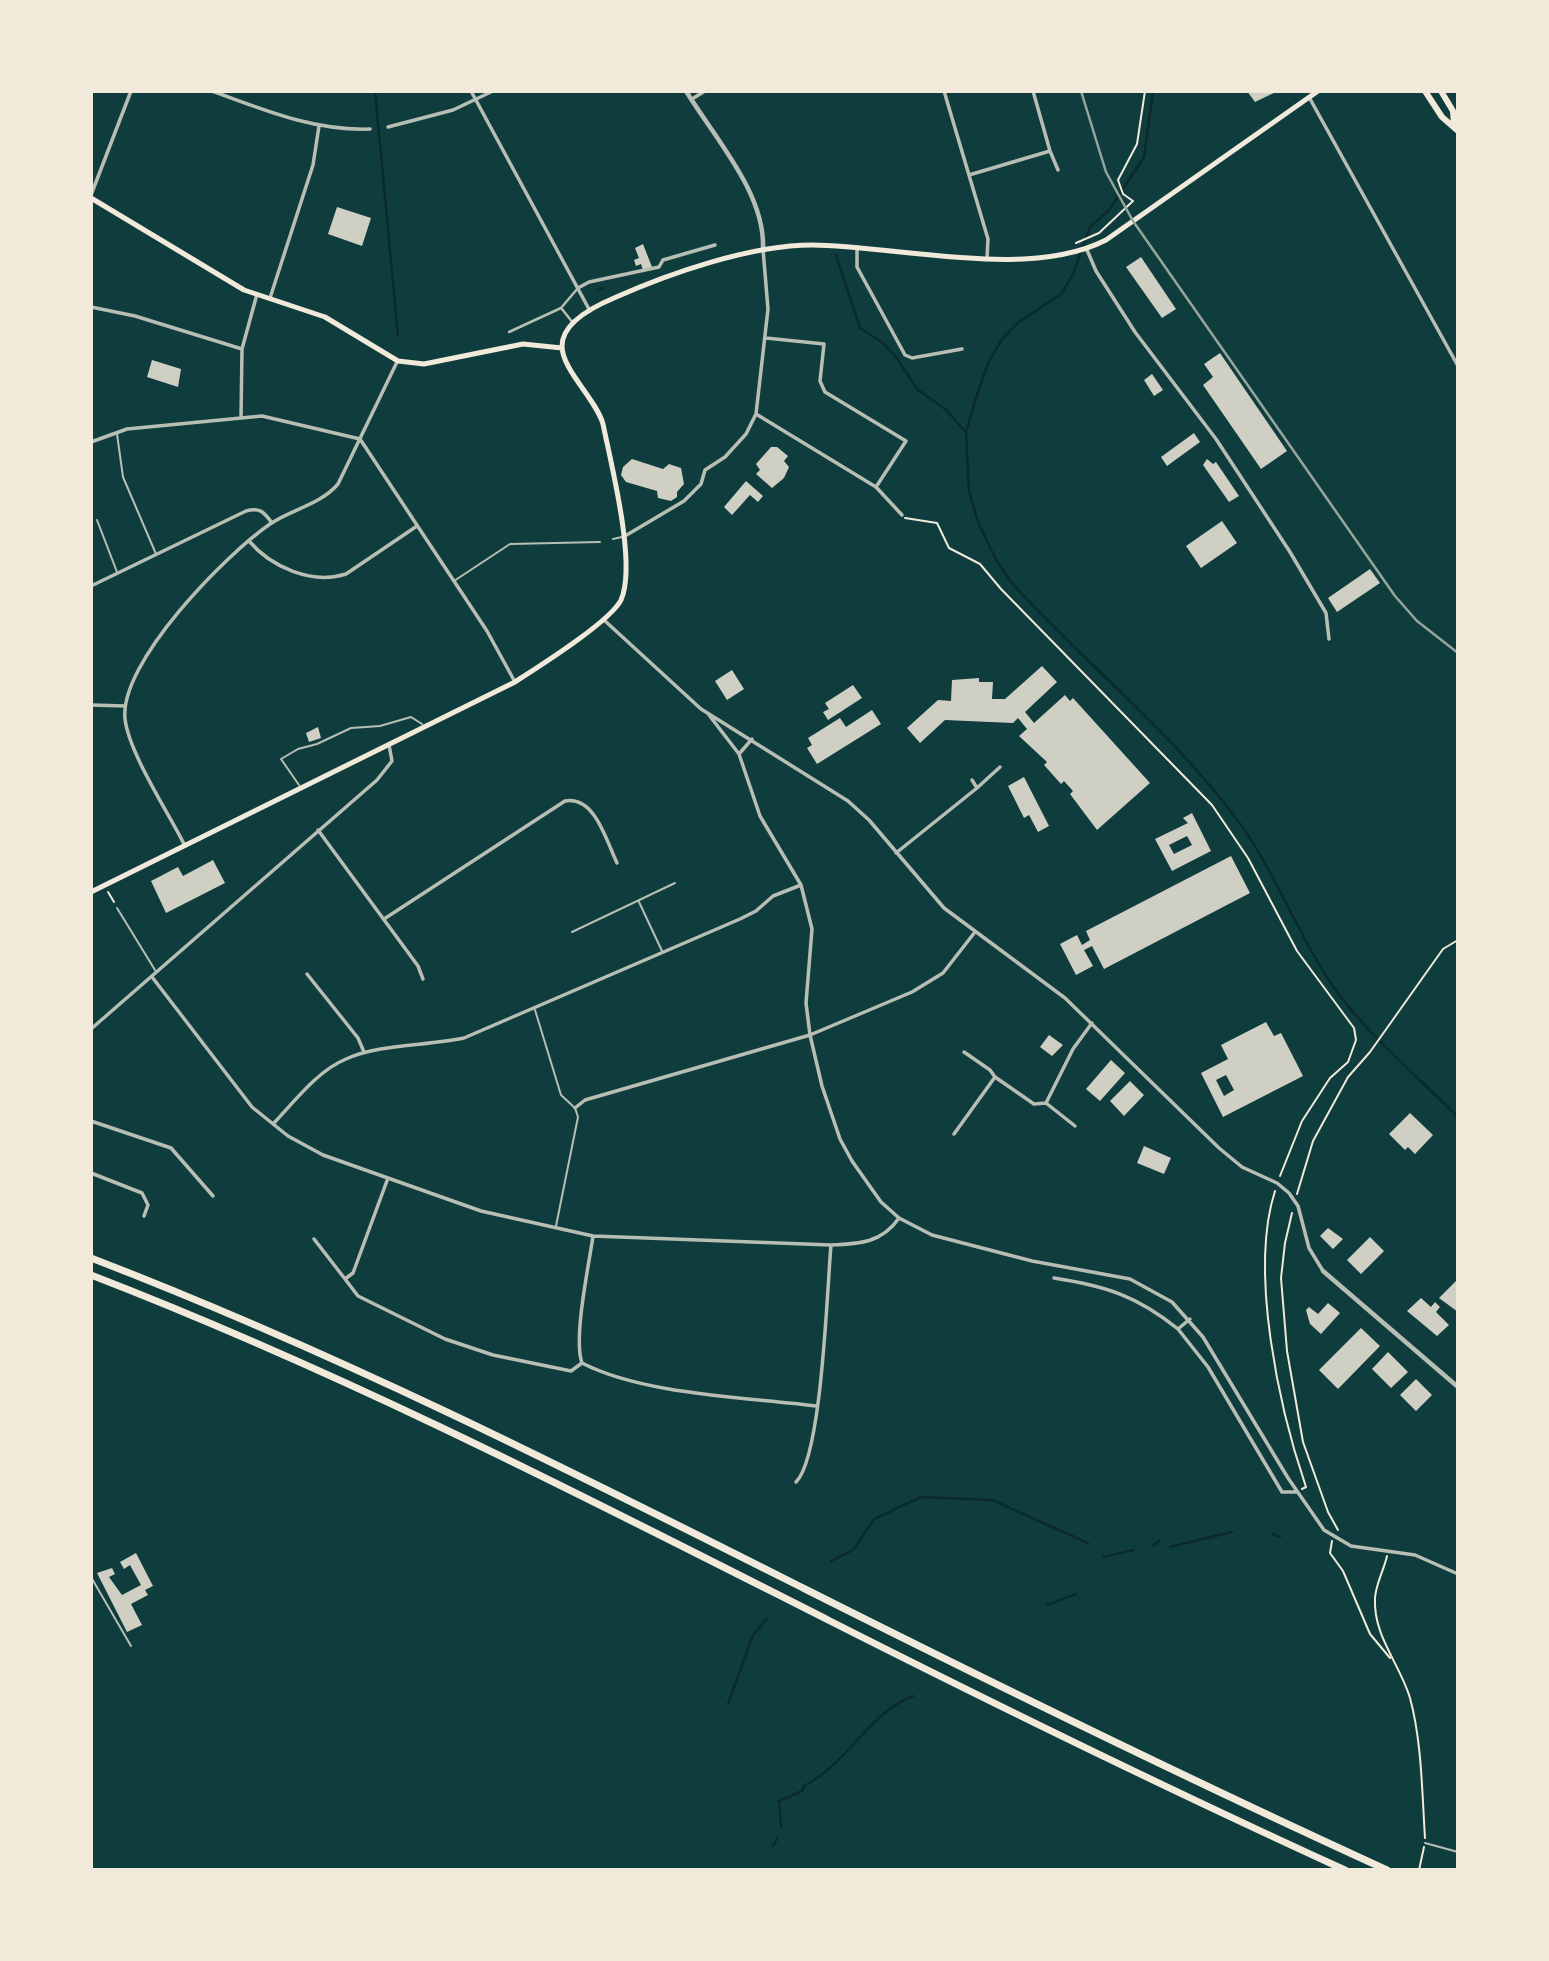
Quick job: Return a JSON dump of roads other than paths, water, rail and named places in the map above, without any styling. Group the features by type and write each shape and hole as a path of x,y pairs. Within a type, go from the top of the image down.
{"highway":[{"path":"91,1258 323,1354 487,1430 1205,1787 1387,1870"},
{"path":"91,1275 196,1316 480,1443 1195,1801 1345,1870"}],"main road":[{"path":"1425,91 1443,117 1456,128"},
{"path":"1441,91 1453,111 1456,128"},
{"path":"91,892 423,725 515,682 616,606 623,591 626,564 599,411 566,361 562,348 564,333 590,311 645,286 763,248 811,245 1030,259 1087,250 1113,235 1314,93"},
{"path":"91,196 202,266 257,294 326,317 398,361 424,364 523,344 562,348"}],"street":[{"path":"91,196 131,91"},
{"path":"212,91 319,126 343,130 370,129"},
{"path":"471,91 590,311"},
{"path":"388,127 453,110 493,91"},
{"path":"623,537 684,501 701,484 701,475 708,467 719,464 746,434 757,414 769,294 763,226 756,202 686,91"},
{"path":"691,100 705,91"},
{"path":"944,91 988,239 988,258"},
{"path":"1033,91 1058,170"},
{"path":"1314,93 1458,366"},
{"path":"270,299 313,165 319,126"},
{"path":"968,175 1050,151"},
{"path":"509,332 561,308 578,288 600,279 659,267 663,260 715,245"},
{"path":"857,247 857,267 905,355 912,358 962,349"},
{"path":"1087,250 1128,322 1216,439 1290,552 1326,613 1329,639"},
{"path":"659,267 664,280"},
{"path":"639,272 645,286"},
{"path":"242,418 242,349 257,294"},
{"path":"91,307 135,316 242,349"},
{"path":"561,308 573,323"},
{"path":"766,338 824,344 820,381 825,392 906,441 876,487"},
{"path":"184,844 127,730 125,706 131,683 166,630 206,581 272,523 331,492 398,361"},
{"path":"757,414 876,487 902,515"},
{"path":"91,442 117,431 262,416 360,439 454,581 515,682"},
{"path":"91,586 255,509 264,511 272,523"},
{"path":"249,541 260,553 278,565 302,574 334,577 346,574 417,526"},
{"path":"602,618 647,663 709,715 752,739 848,801 869,820 944,908 1065,998 1219,1148 1242,1167 1278,1183 1298,1206 1309,1248 1323,1271 1458,1388"},
{"path":"91,705 125,706"},
{"path":"709,715 739,754 760,816 801,885 812,929 806,1003 810,1035 829,1111 852,1161 881,1202 899,1218 947,1241 1032,1261 1130,1279 1172,1302 1189,1319 1219,1360 1320,1526 1351,1546 1415,1555 1458,1574"},
{"path":"739,754 752,739"},
{"path":"91,1030 389,768 393,757 388,743"},
{"path":"896,853 1000,767"},
{"path":"972,780 977,788"},
{"path":"384,919 565,801 575,800 589,807 617,863"},
{"path":"318,830 418,966 423,979"},
{"path":"273,1124 327,1070 364,1052 464,1038 757,911 773,897 801,885"},
{"path":"575,1108 585,1100 810,1035 934,981 951,964 975,932"},
{"path":"307,974 358,1038 364,1052"},
{"path":"152,977 236,1090 273,1124 306,1147 481,1211 593,1236 831,1245 863,1243 880,1237 899,1218"},
{"path":"1046,1102 1073,1049 1092,1023"},
{"path":"964,1052 1034,1104 1046,1102 1075,1126"},
{"path":"954,1134 995,1077"},
{"path":"91,1121 171,1148 213,1196"},
{"path":"91,1173 142,1193 148,1205 144,1216"},
{"path":"345,1279 353,1272 387,1178"},
{"path":"582,1363 580,1334 593,1236"},
{"path":"314,1239 358,1296 469,1348 571,1371 582,1363"},
{"path":"796,1482 807,1463 816,1406 831,1245"},
{"path":"1054,1278 1099,1285 1128,1295 1152,1308 1178,1329 1208,1367 1282,1492 1297,1492"},
{"path":"1178,1329 1189,1319"},
{"path":"582,1363 606,1375 668,1387 816,1406"}],"lane":[{"path":"117,431 123,477 156,555"},
{"path":"97,520 118,573"},
{"path":"613,539 623,537"},
{"path":"454,581 510,544 600,542"},
{"path":"300,787 281,759 298,748 317,744 351,728 380,726 411,717 423,725"},
{"path":"572,932 675,883"},
{"path":"639,901 663,952"},
{"path":"117,908 157,972"},
{"path":"534,1006 561,1096 575,1108 578,1118 556,1227"},
{"path":"91,1577 131,1646"},
{"path":"1425,1843 1458,1852"}],"waterway":[{"path":"375,91 398,336"},
{"path":"1153,91 1144,157 1109,210 1090,227 1073,274 1061,294 1019,322 1003,338 988,363 966,432 969,491 978,522 995,558 1011,582 1159,730 1241,825 1265,863 1318,963 1343,1000 1374,1035 1458,1117"},
{"path":"836,255 860,328 883,343 897,358 917,389 945,409 966,432"},
{"path":"598,290 602,288"},
{"path":"831,1561 853,1550 874,1519 921,1497 992,1500 1088,1543"},
{"path":"1170,1547 1232,1532"},
{"path":"1273,1534 1280,1537"},
{"path":"1153,1546 1159,1541"},
{"path":"1103,1557 1134,1550"},
{"path":"1047,1605 1076,1594"},
{"path":"728,1704 753,1635 767,1619"},
{"path":"781,1827 779,1801 802,1791 804,1786 834,1764 871,1725 913,1696"},
{"path":"773,1846 778,1837"}],"railway":[{"path":"1081,91 1106,172 1133,221 1395,596 1417,621 1458,653"}]}
